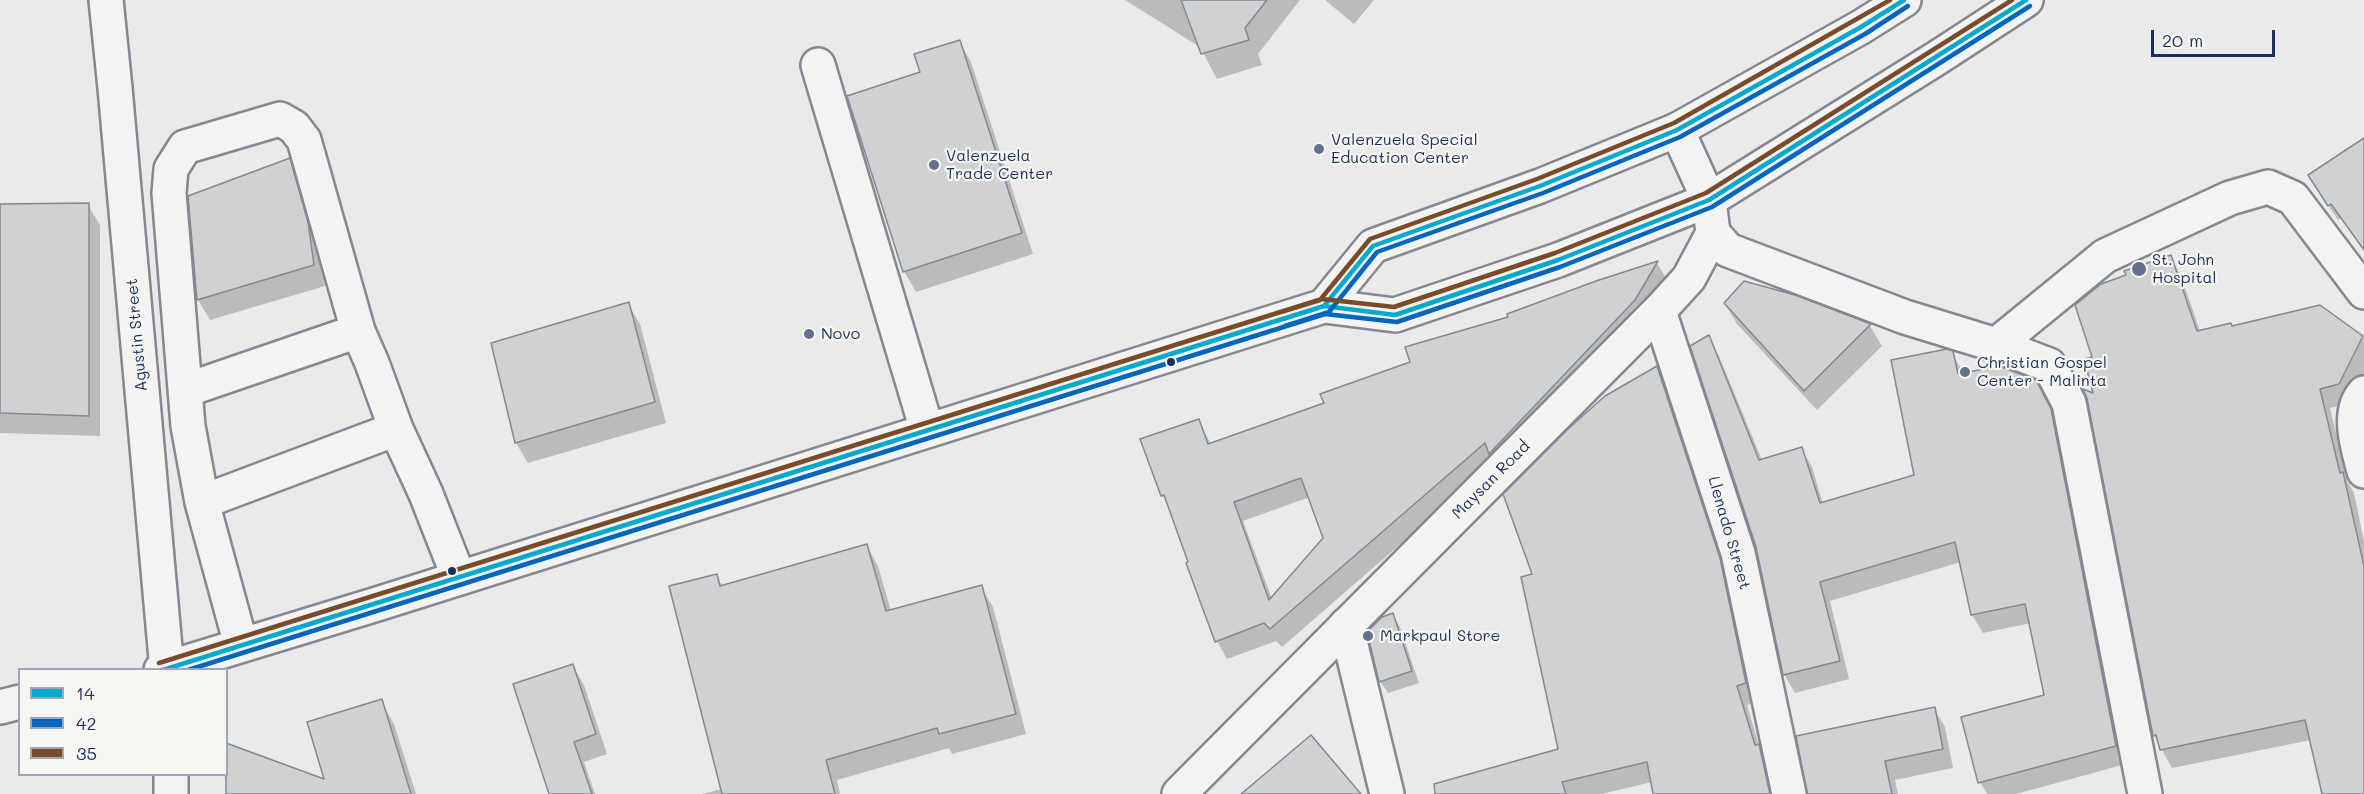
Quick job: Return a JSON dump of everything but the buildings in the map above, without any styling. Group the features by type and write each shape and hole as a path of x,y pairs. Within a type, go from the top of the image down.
{"main road":[{"name":"Agustin Street","path":"106,0 116,88 165,668"},
{"path":"1324,306 1373,246 1539,186 1677,130 1861,27 1904,0"},
{"path":"168,668 1324,306 1395,315 1558,260 1709,200 2026,0"},
{"path":"818,65 927,430"},
{"path":"241,645 202,502 188,426 169,193 171,169 186,147 280,119 294,127 304,140 358,331 396,429 426,494 459,578"},
{"path":"1677,130 1709,200 1713,233 1728,250 1905,317 1996,345 2049,365 2069,403 2145,794"},
{"path":"1996,345 2105,256 2230,198 2268,187 2293,198 2364,292"},
{"name":"Maysan Road","path":"1179,794 1659,311 1689,278 1713,233"},
{"name":"Llenado Street","path":"1659,311 1738,553 1789,794"},
{"path":"186,390 358,331"},
{"path":"2364,393 2358,399 2355,418 2356,438 2364,471"},
{"path":"202,502 396,429"},
{"path":"1346,625 1387,794"},
{"path":"0,706 18,702"},
{"path":"171,776 171,794"}],"transit line":[{"name":"35","path":"1281,312 1320,300 1370,239 1537,179 1674,123 1890,0"},
{"name":"14","path":"1283,319 1324,306 1373,246 1540,186 1677,130 1861,27 1904,0"},
{"name":"35","path":"159,663 1322,299 1394,307 1555,253 1706,193 2012,0"},
{"name":"14","path":"169,668 1324,306 1395,315 1558,260 1709,200 2026,0"},
{"name":"42","path":"1285,326 1329,312 1377,252 1543,193 1680,137 1865,34 1908,6"},
{"name":"42","path":"194,668 1325,314 1397,322 1560,267 1712,207 2030,6"}],"place":[{"name":"Valenzuela Special Education Center","path":"1319,149"},
{"name":"Valenzuela Trade Center","path":"934,165"},
{"name":"St. John Hospital","path":"2139,269"},
{"name":"Novo","path":"809,334"},
{"name":"Christian Gospel Center - Malinta","path":"1965,372"},
{"name":"Markpaul Store","path":"1368,636"}]}
